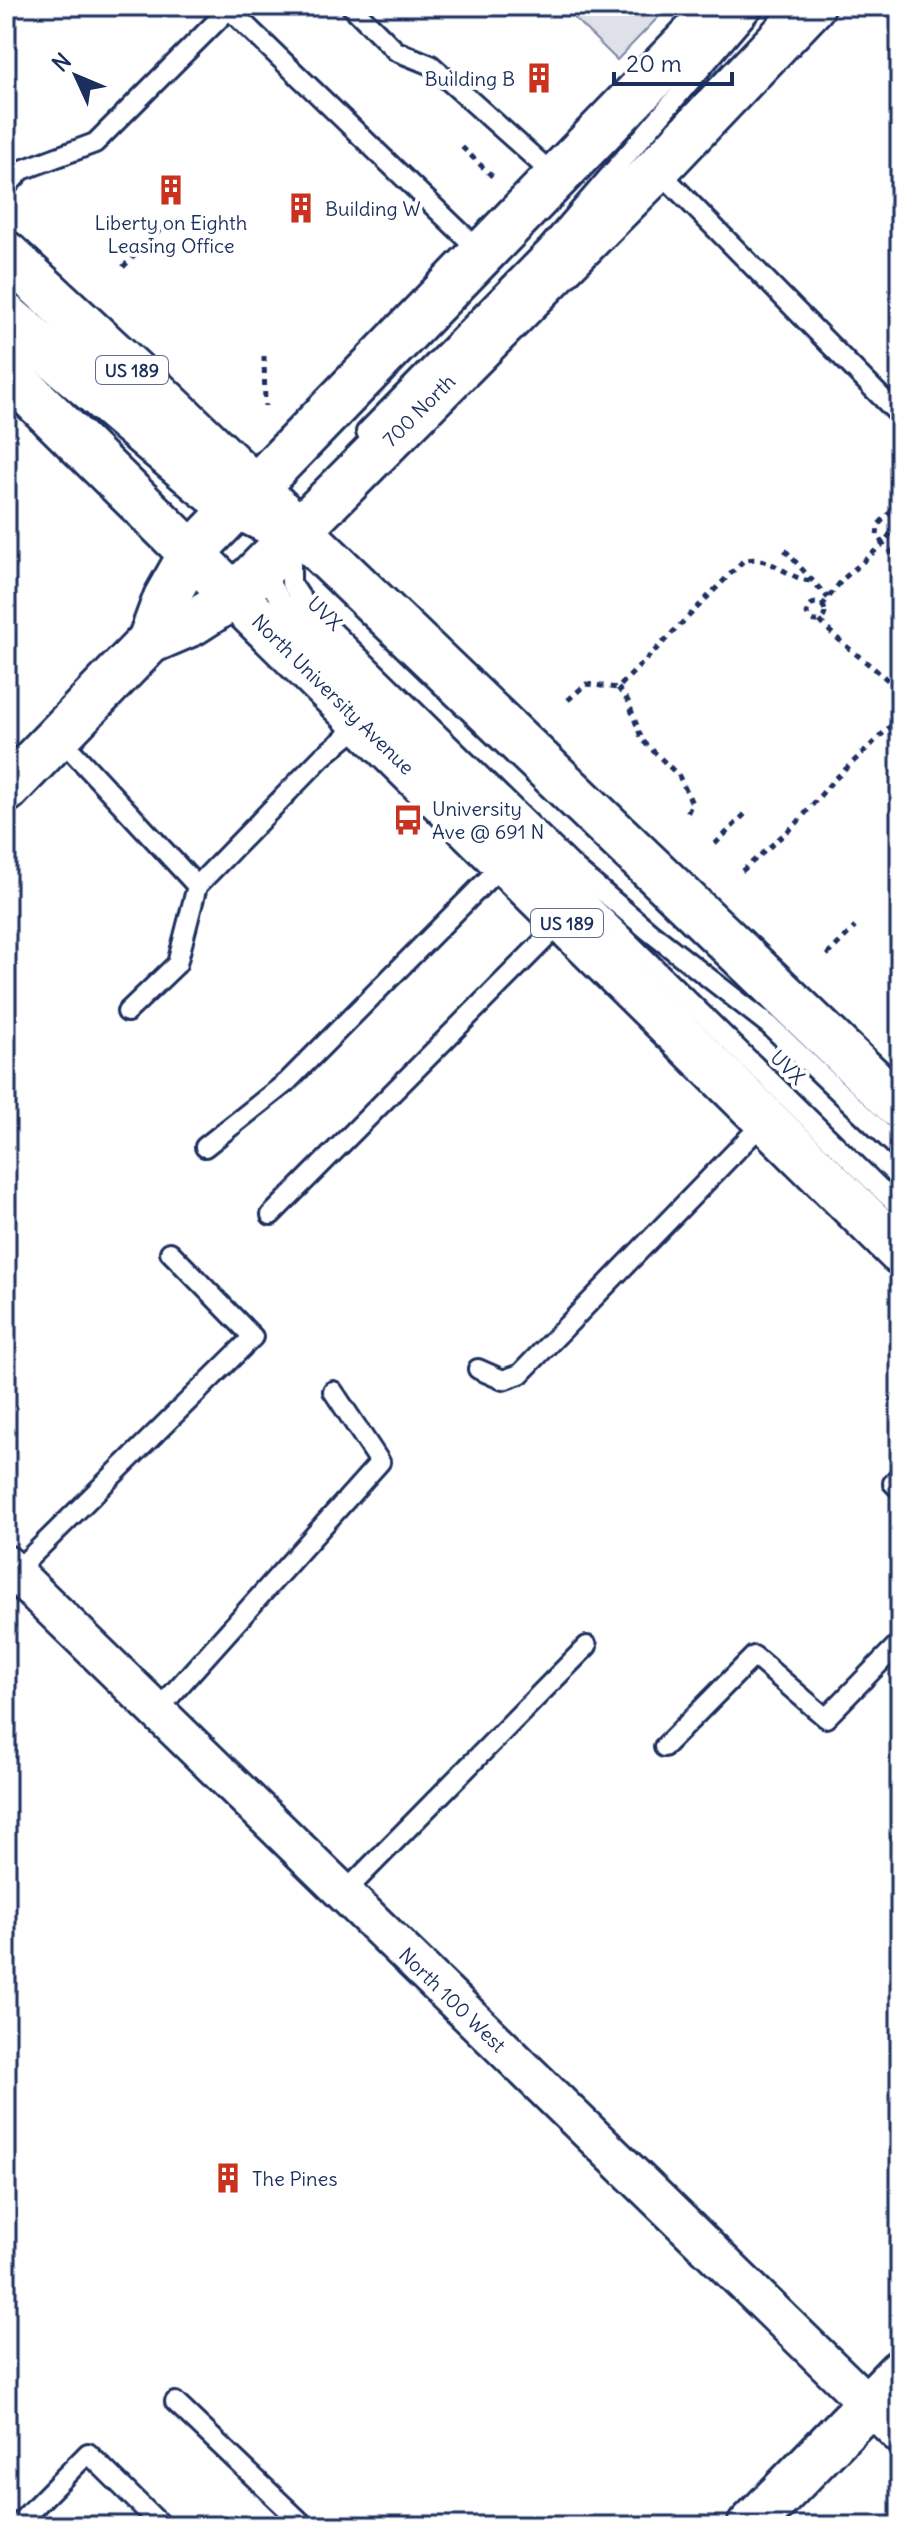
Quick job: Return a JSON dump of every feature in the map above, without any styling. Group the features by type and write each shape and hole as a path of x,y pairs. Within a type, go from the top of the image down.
{"main road":[{"name":"700 North","path":"6,790 150,641 192,623 234,596 273,519 482,253 722,6"},
{"name":"700 North","path":"150,641 166,598 191,554 273,519 664,162 812,6"},
{"name":"US 189","path":"6,254 273,519 899,1105"},
{"path":"6,316 196,478 273,519"},
{"name":"North University Avenue","path":"6,371 900,1252"},
{"path":"750,2526 900,2372"}],"street":[{"name":"North 100 West","path":"10,1568 900,2435"}],"lane":[{"path":"351,6 396,51 431,65 556,177"},
{"path":"354,444 547,248 755,6"},
{"path":"789,6 733,70 664,162 900,416"},
{"path":"6,187 22,170 95,143 231,8 482,253"},
{"name":"UVX","path":"273,519 289,555 291,583 305,604 576,869 650,932 769,1025 900,1150"},
{"name":"UVX","path":"273,519 272,587 282,602 900,1208"},
{"path":"127,1012 177,964 197,886 322,757 363,723"},
{"path":"58,736 197,886"},
{"path":"205,1147 287,1082 505,862"},
{"path":"271,1215 564,920"},
{"path":"478,1369 503,1380 520,1374 765,1121"},
{"path":"10,1568 253,1337 170,1252"},
{"path":"157,1711 380,1462 333,1391"},
{"path":"900,1475 893,1483 900,1490"},
{"path":"664,1747 754,1656 826,1718 900,1642"},
{"path":"344,1893 587,1646"},
{"path":"175,2402 305,2526"},
{"path":"16,2526 88,2453 162,2526"}],"path":[{"path":"462,147 499,182"},
{"path":"123,267 160,230"},
{"path":"264,356 265,406"},
{"path":"894,554 877,536 878,525 900,502"},
{"path":"822,606 883,544 900,520"},
{"path":"785,550 828,598"},
{"path":"618,688 743,561 762,560 800,582 815,581"},
{"path":"822,606 813,603 808,610 811,620 820,621 838,642 874,666 900,692"},
{"path":"820,621 825,614 822,606"},
{"path":"568,700 586,684 618,688 628,701 642,740 679,776 692,803 686,816"},
{"path":"742,871 797,823 830,784 900,717"},
{"path":"715,844 749,810"},
{"path":"827,955 855,927"}],"shaded area":[{"path":"562,6 669,6 617,60"}],"place":[{"name":"Building B","path":"539,78"},
{"name":"Liberty on Eighth Leasing Office","path":"171,190"},
{"name":"Building W","path":"301,208"},
{"name":"University Ave @ 691 N","path":"408,820"},
{"name":"The Pines","path":"228,2178"}]}
